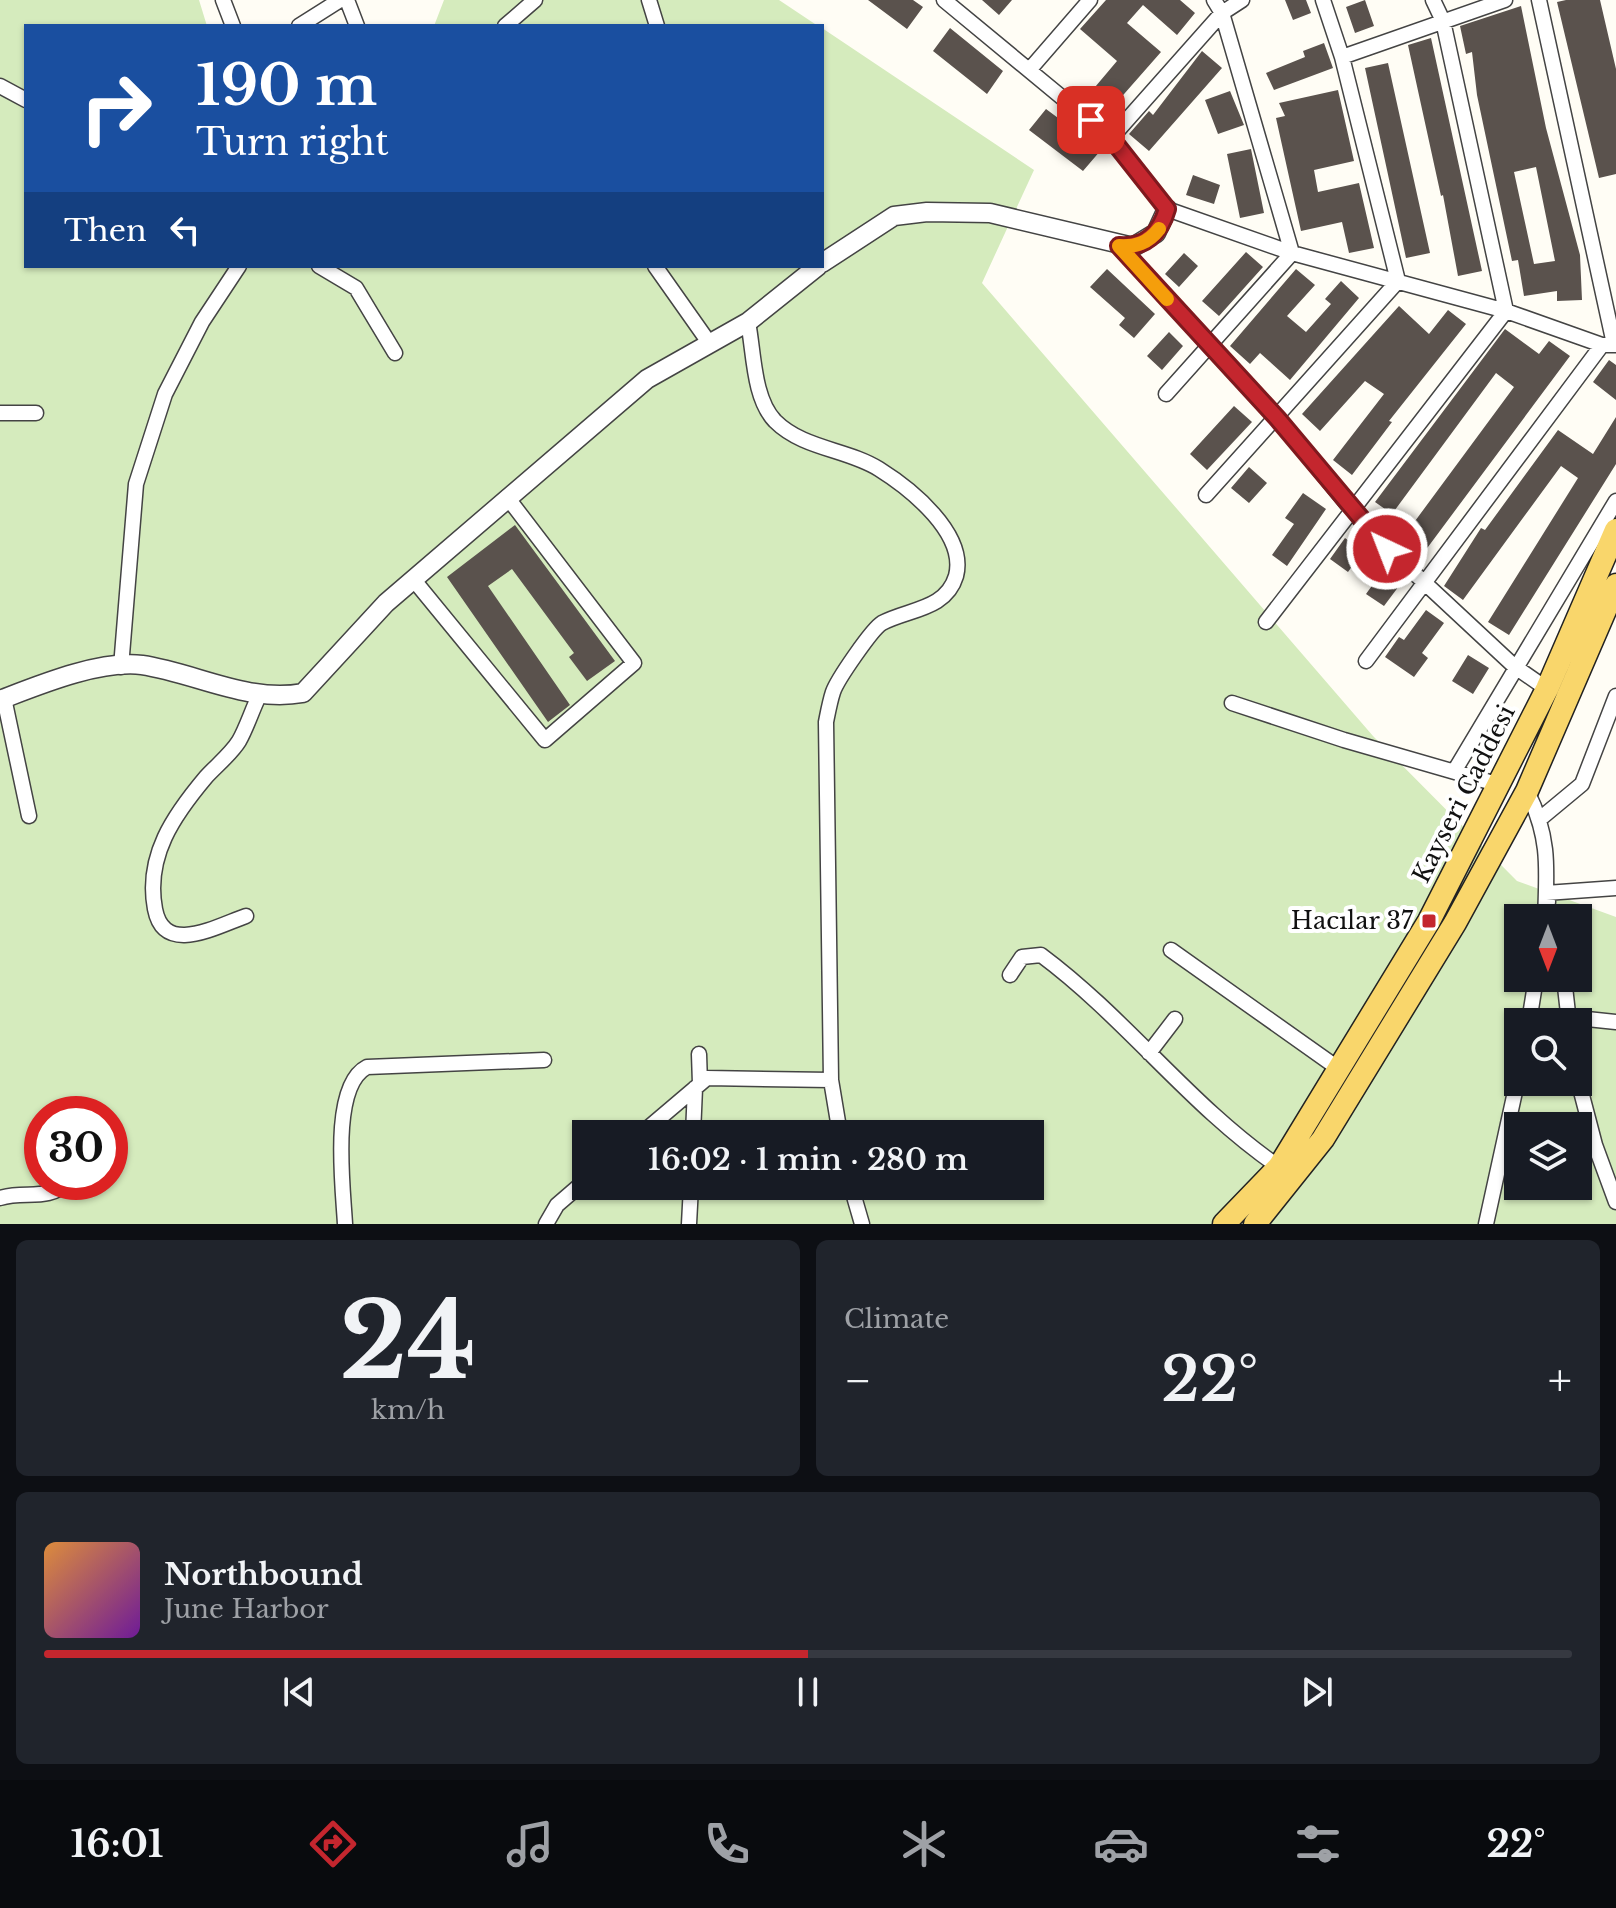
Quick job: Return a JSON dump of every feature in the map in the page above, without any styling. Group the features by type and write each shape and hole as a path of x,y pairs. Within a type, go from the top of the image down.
{"main road":[{"name":"Kayseri Caddesi","path":"1224,1224 1279,1167 1429,921 1547,689 1616,530"},
{"name":"Kayseri Caddesi","path":"1255,1224 1323,1139 1455,923 1527,791 1616,585"}],"street":[{"path":"223,0 232,24"},
{"path":"302,24 340,0"},
{"path":"347,0 356,24"},
{"path":"507,24 535,0"},
{"path":"649,0 656,24"},
{"path":"1031,68 1090,0"},
{"path":"1111,138 1218,6 1242,0"},
{"path":"1323,0 1342,57 1398,281"},
{"path":"1433,0 1443,21 1506,311"},
{"path":"1342,57 1505,0"},
{"path":"1366,661 1611,345 1539,0"},
{"path":"948,1 1111,138 1167,209 1292,253 1506,311 1611,345"},
{"path":"1218,6 1292,253"},
{"path":"0,86 24,99"},
{"path":"824,260 894,216 927,212 990,213 1133,247 1145,242 1163,222 1167,209"},
{"path":"1119,246 1277,418 1352,509 1423,584 1514,666 1547,689"},
{"path":"1166,394 1292,253"},
{"path":"121,667 136,484 165,394 202,322 238,268"},
{"path":"322,268 356,288 395,353"},
{"path":"656,268 710,344"},
{"path":"29,816 2,699 72,673 139,665 259,696 303,693 413,579 647,379 748,322 813,268"},
{"path":"1206,495 1398,281"},
{"path":"1266,622 1506,311"},
{"path":"748,322 764,406 775,421 805,440 878,468 938,518 949,533 958,565 955,578 942,598 879,624 834,689 826,722 831,1080 838,1120"},
{"path":"0,413 36,413"},
{"path":"413,579 545,740 634,663 507,497"},
{"path":"1455,770 1514,666 1616,501"},
{"path":"246,916 182,936 164,931 158,925 153,896 154,868 162,841 176,816 239,742 259,696"},
{"path":"1541,818 1582,784 1616,696"},
{"path":"1232,703 1344,740 1500,785"},
{"path":"1527,791 1541,818 1548,848 1546,904"},
{"path":"1546,893 1616,887"},
{"path":"1546,893 1548,904"},
{"path":"1171,950 1339,1069"},
{"path":"1010,975 1022,957 1041,955 1072,978 1235,1136 1279,1167"},
{"path":"1149,1053 1175,1019"},
{"path":"1592,1021 1616,1022"},
{"path":"694,1120 699,1054"},
{"path":"345,1224 341,1144 349,1085 359,1071 367,1067 544,1060"},
{"path":"658,1120 707,1078 831,1080"},
{"path":"1486,1224 1514,1096"},
{"path":"1582,1096 1595,1145 1616,1202"},
{"path":"546,1224 557,1205 572,1192"},
{"path":"0,1198 24,1196"},
{"path":"689,1224 690,1200"},
{"path":"855,1200 862,1224"}],"green space":[{"path":"0,0 199,0 206,24 24,24 24,268 824,268 824,29 1034,170 982,283 1373,736 1517,881 1580,904 1504,904 1504,992 1592,992 1592,908 1616,917 1616,1224 0,1224"},
{"path":"444,0 779,0 815,24 435,24"}],"building":[{"path":"868,0 913,0 923,7 907,29"},
{"path":"982,0 1012,0 999,15"},
{"path":"1106,0 1180,0 1195,13 1177,35 1143,5 1127,23 1161,52 1110,110 1090,93 1117,61 1080,29"},
{"path":"1285,0 1306,0 1311,13 1293,20"},
{"path":"1365,0 1374,26 1355,33 1346,7"},
{"path":"1600,0 1616,69 1616,174 1599,178 1557,2"},
{"path":"1521,6 1546,128 1580,255 1582,300 1557,301 1557,291 1524,296 1518,260 1512,261 1477,95 1472,52 1466,54 1460,26","holes":["1536,167 1555,261 1534,264 1514,172"]},
{"path":"950,28 1003,71 987,94 933,51"},
{"path":"1431,38 1482,271 1458,276 1443,195 1408,45"},
{"path":"1324,43 1333,68 1274,90 1266,73 1305,57 1303,51"},
{"path":"1202,51 1222,68 1149,151 1129,134 1149,111 1153,115"},
{"path":"1388,63 1430,253 1406,258 1365,68"},
{"path":"1338,90 1354,161 1314,170 1318,192 1359,183 1374,248 1349,253 1342,222 1301,231 1276,118 1285,116 1279,103"},
{"path":"1230,91 1244,125 1218,134 1205,100"},
{"path":"1046,109 1101,150 1083,171 1029,130"},
{"path":"1251,149 1264,213 1240,218 1227,154"},
{"path":"1193,175 1220,185 1214,204 1186,195"},
{"path":"1246,252 1263,267 1219,316 1202,301"},
{"path":"1184,253 1198,266 1179,287 1165,274"},
{"path":"1107,269 1155,314 1134,338 1119,325 1125,318 1090,287"},
{"path":"1296,269 1315,285 1287,316 1306,332 1331,304 1325,299 1341,281 1359,298 1290,380 1260,353 1250,364 1230,346"},
{"path":"1399,306 1429,334 1448,310 1466,324 1389,421 1392,422 1352,475 1333,460 1384,394 1365,381 1320,431 1302,414"},
{"path":"1505,329 1539,354 1549,341 1570,356 1425,551 1404,536 1514,387 1496,373 1392,514 1375,502"},
{"path":"1169,332 1183,346 1162,370 1147,356"},
{"path":"1609,360 1616,365 1616,400 1593,382"},
{"path":"1234,406 1252,422 1207,470 1190,454"},
{"path":"1616,417 1616,464 1509,635 1488,622 1578,478 1561,466 1463,600 1444,586 1481,528 1485,530 1558,430 1593,454"},
{"path":"1249,467 1267,483 1249,503 1231,488"},
{"path":"1303,493 1326,509 1287,566 1272,555 1294,524 1285,518"},
{"path":"515,525 615,661 587,681 569,657 574,653 512,569 488,586 570,705 548,722 447,577"},
{"path":"1345,538 1363,551 1348,572 1330,559"},
{"path":"1381,573 1399,586 1384,606 1366,594"},
{"path":"1426,610 1444,623 1422,653 1428,658 1414,677 1385,657 1399,637 1404,640"},
{"path":"1468,655 1489,668 1473,694 1452,681"}],"slow traffic":[{"path":"1159,229 1145,242 1133,247 1119,246 1167,299"}],"place":[{"name":"Hacılar 37","path":"1429,921"}],"route":[{"path":"1091,120 1111,138 1167,209 1156,233 1145,242 1133,247 1119,246 1277,418 1387,549"}]}
